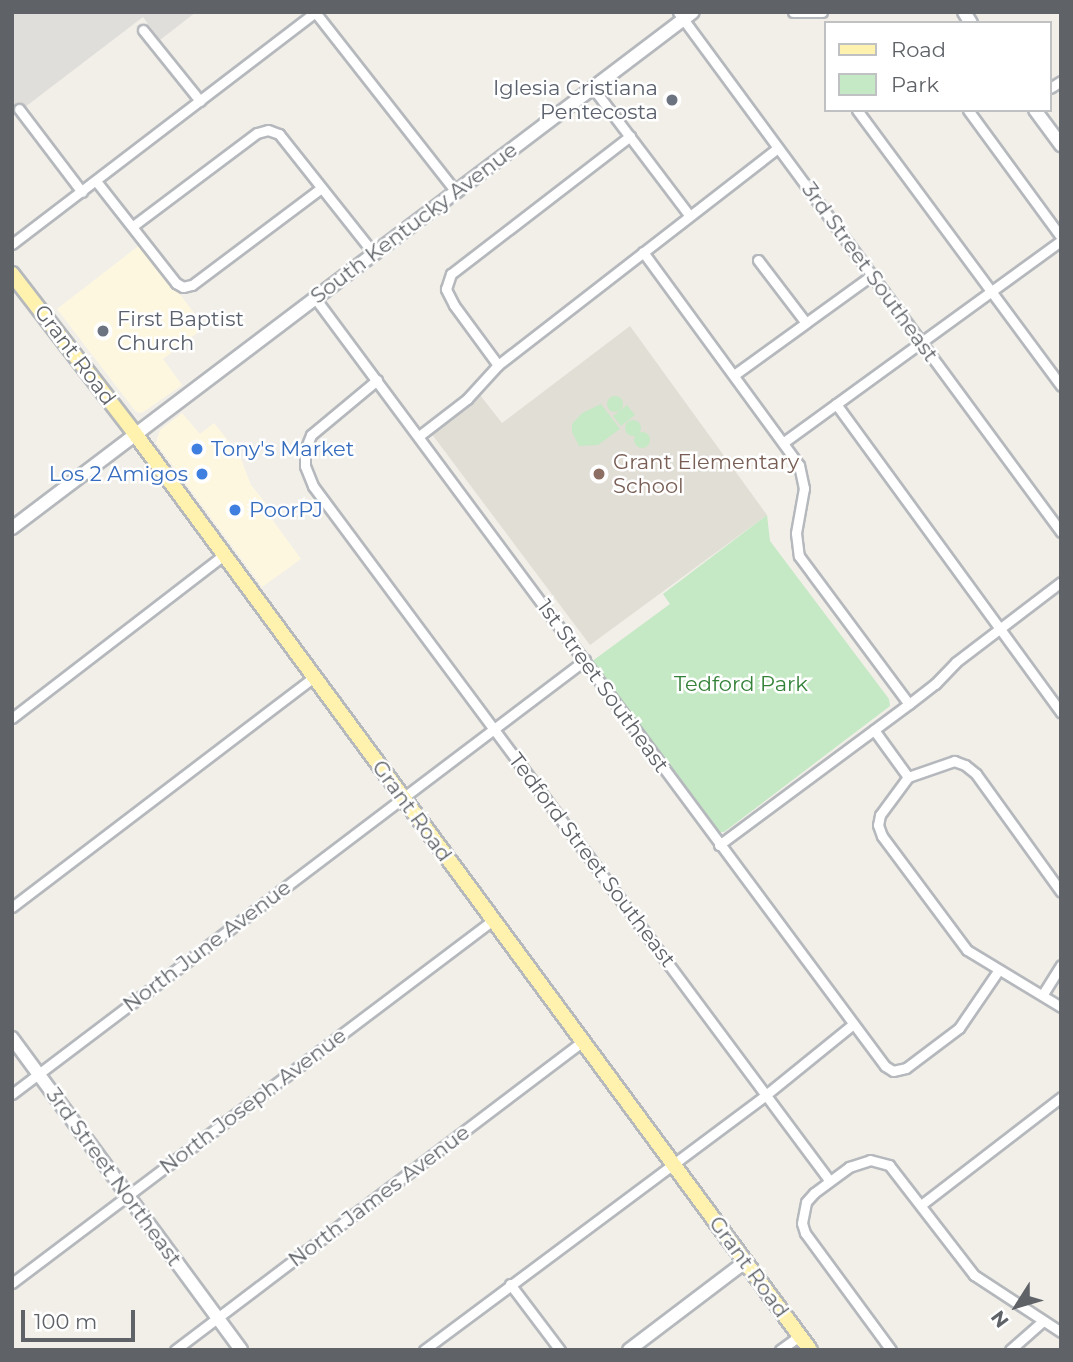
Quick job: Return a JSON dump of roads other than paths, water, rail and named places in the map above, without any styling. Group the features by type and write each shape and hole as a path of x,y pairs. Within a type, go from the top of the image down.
{"main road":[{"name":"Grant Road","path":"12,274 136,435 810,1350"}],"street":[{"path":"12,244 315,12 456,192"},
{"path":"793,12 822,12"},
{"name":"South Kentucky Avenue","path":"12,528 593,88 685,15"},
{"name":"3rd Street Southeast","path":"685,15 778,148 1061,532"},
{"path":"143,30 200,101"},
{"path":"593,88 689,215"},
{"path":"19,109 82,192"},
{"path":"859,112 1061,386"},
{"path":"784,442 1061,239 969,112"},
{"path":"1036,112 1061,145"},
{"path":"133,226 257,134 268,130 279,134 374,254"},
{"path":"498,365 454,305 446,289 451,274 630,136"},
{"path":"419,436 467,399 498,365 778,148"},
{"path":"96,181 176,284 183,287 192,285 321,188"},
{"path":"643,252 784,442 804,477 804,496 796,533 799,556 909,704"},
{"path":"758,260 806,323"},
{"path":"734,375 872,275"},
{"name":"1st Street Southeast","path":"315,298 879,1060 893,1071 905,1068 960,1028 998,971"},
{"name":"Tedford Street Southeast","path":"377,380 311,435 305,450 305,466 313,485 829,1180"},
{"path":"836,404 1061,712"},
{"path":"12,718 224,555"},
{"path":"719,845 909,704 1000,628 1061,582"},
{"name":"North June Avenue","path":"12,1094 584,660"},
{"path":"12,907 314,677"},
{"path":"874,730 908,777"},
{"path":"1061,892 976,774 965,765 954,761 908,777 880,815 878,825 882,836 967,950 1061,1007"},
{"name":"North Joseph Avenue","path":"12,1283 493,920"},
{"path":"1043,995 1061,965"},
{"path":"424,1350 767,1094 853,1024"},
{"name":"3rd Street Northeast","path":"12,1038 241,1350"},
{"name":"North James Avenue","path":"175,1350 583,1041"},
{"path":"920,1205 1061,1097"},
{"path":"891,1350 805,1233 802,1212 806,1202 829,1180 860,1161 878,1160 889,1165 974,1275 1061,1332"},
{"path":"629,1350 745,1262"},
{"path":"510,1284 560,1350"},
{"path":"1010,1350 1043,1321"},
{"path":"780,1350 799,1336"}],"place":[{"name":"Iglesia Cristiana Pentecosta","path":"672,100"},
{"name":"First Baptist Church","path":"103,331"},
{"name":"Tony's Market","path":"197,449"},
{"name":"Los 2 Amigos","path":"202,474"},
{"name":"Grant Elementary School","path":"599,474"},
{"name":"PoorPJ","path":"235,510"}],"park label":[{"name":"Tedford Park","path":"741,684"}]}
